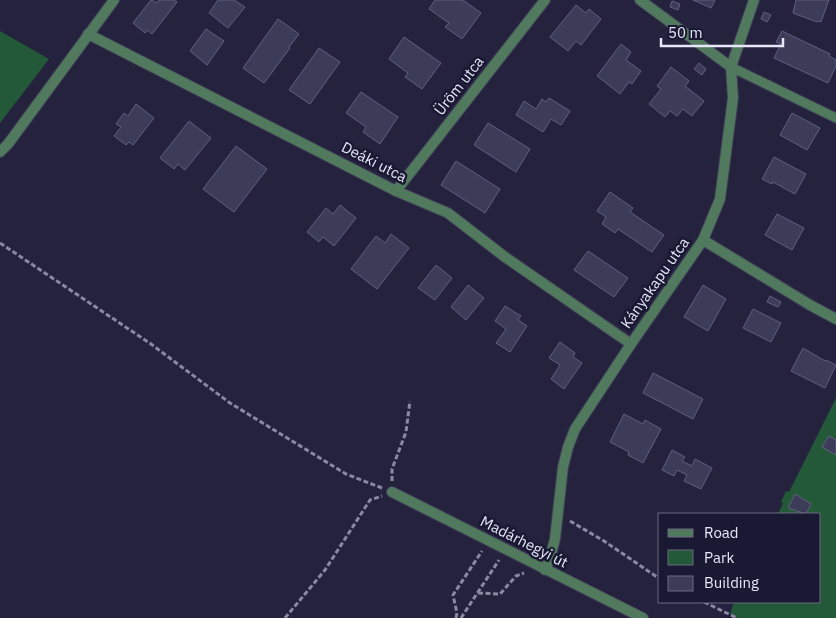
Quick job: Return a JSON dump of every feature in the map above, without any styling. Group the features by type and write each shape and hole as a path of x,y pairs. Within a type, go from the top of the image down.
{"street":[{"path":"0,152 8,144 114,0"},
{"name":"Üröm utca","path":"396,191 545,0"},
{"path":"640,0 731,67"},
{"name":"Kányakapu utca","path":"542,569 550,558 558,515 563,467 575,429 703,240 720,199 733,98 731,67 754,0"},
{"name":"Deáki utca","path":"88,34 396,191 448,213 505,257 631,344"},
{"path":"703,240 836,319"},
{"name":"Madárhegyi út","path":"392,492 542,569 643,618"}],"lane":[{"path":"731,67 836,118"}],"path":[{"path":"0,243 151,344 230,403 346,474 392,492"},
{"path":"392,492 392,469 406,432 410,401"},
{"path":"285,618 325,570 370,500 392,492"},
{"path":"558,515 604,540 658,578"},
{"path":"456,618 457,613 453,595 488,541"},
{"path":"461,618 505,550"},
{"path":"478,592 500,594 516,576 542,569"},
{"path":"706,603 737,618"}],"green space":[{"path":"0,31 49,59 0,123"},
{"path":"836,398 836,618 737,618 730,614 734,603 821,603 821,513 778,513 786,491 789,492"}],"building":[{"path":"151,0 157,3 159,0 174,0 177,2 152,34 147,30 145,33 133,23"},
{"path":"218,0 234,0 245,7 228,28 209,13"},
{"path":"435,0 463,0 481,13 462,39 445,27 449,23 429,9"},
{"path":"693,0 715,0 711,8"},
{"path":"796,0 829,0 821,22 793,13"},
{"path":"672,1 680,4 678,10 670,7"},
{"path":"576,5 586,13 589,9 601,19 581,45 576,41 568,51 550,37"},
{"path":"764,12 771,15 767,22 761,19"},
{"path":"278,19 299,34 264,83 243,68"},
{"path":"206,29 224,41 207,65 190,51"},
{"path":"782,31 830,54 829,56 836,60 836,66 828,83 774,58 781,44 776,42"},
{"path":"404,37 441,63 422,89 405,77 408,73 389,59"},
{"path":"621,44 631,52 626,60 641,71 632,84 629,82 620,94 597,76"},
{"path":"319,48 340,62 310,104 289,90"},
{"path":"699,63 706,69 702,75 694,69"},
{"path":"671,67 689,81 685,86 704,101 692,116 683,109 677,116 670,111 665,117 649,104 661,89 657,86"},
{"path":"361,92 398,117 380,144 363,132 366,127 346,113"},
{"path":"549,98 570,111 561,125 551,119 543,132 516,115 524,101 536,109 542,99 546,102"},
{"path":"136,104 154,118 133,145 129,142 126,145 114,136 121,127 116,124 124,113 128,116"},
{"path":"792,113 820,128 807,150 780,135"},
{"path":"189,121 211,138 185,170 178,164 174,169 160,158"},
{"path":"488,123 530,149 516,172 474,145"},
{"path":"236,146 267,169 234,212 203,189"},
{"path":"774,157 806,174 795,194 773,182 772,184 762,179"},
{"path":"456,161 500,189 485,213 441,185"},
{"path":"610,192 633,208 630,212 664,235 652,252 618,229 615,233 602,224 606,217 597,211"},
{"path":"340,205 356,218 334,246 323,237 319,242 307,232 326,208 333,214"},
{"path":"777,214 804,228 792,250 765,235"},
{"path":"391,234 409,248 377,289 351,269 376,236 385,243"},
{"path":"588,251 628,278 614,297 574,270"},
{"path":"436,265 452,278 435,300 418,288"},
{"path":"468,285 484,298 466,320 451,307"},
{"path":"703,285 726,299 708,331 684,317"},
{"path":"770,296 781,302 778,307 767,302"},
{"path":"505,306 521,316 518,320 527,326 510,352 496,343 506,329 495,321"},
{"path":"753,309 781,323 771,342 743,328"},
{"path":"560,342 575,353 573,357 582,363 564,389 551,379 560,365 549,358"},
{"path":"803,348 836,365 825,388 791,371"},
{"path":"653,373 703,399 693,419 643,393"},
{"path":"624,414 643,424 645,420 661,429 643,463 628,455 629,452 610,442"},
{"path":"829,436 836,440 836,455 822,447"},
{"path":"672,450 685,457 682,461 692,466 695,459 712,468 701,489 684,481 687,475 677,470 674,476 662,470"},
{"path":"795,494 811,504 806,513 788,508"}]}
